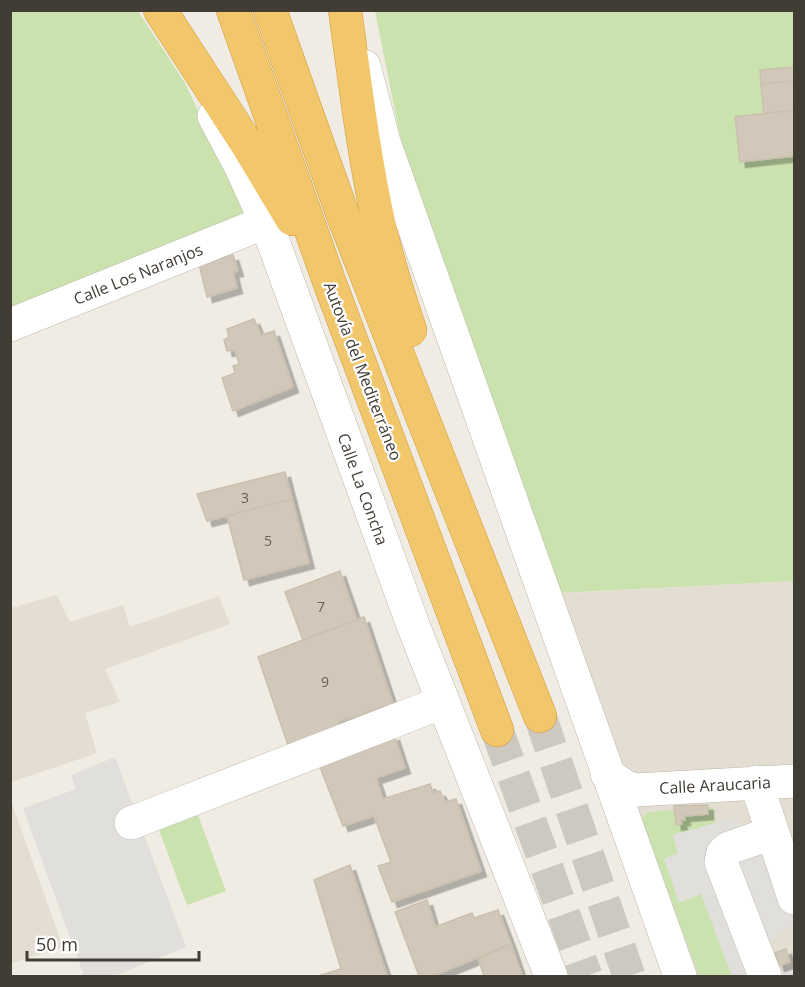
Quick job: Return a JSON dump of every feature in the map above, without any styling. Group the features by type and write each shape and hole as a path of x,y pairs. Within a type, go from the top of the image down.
{"highway":[{"path":"159,10 247,144 329,281"},
{"name":"Autovía del Mediterráneo","path":"233,10 329,281 497,730"},
{"path":"270,10 344,218 540,716"},
{"path":"347,10 364,143 380,229 402,306 454,458 469,533"}],"street":[{"name":"Calle La Concha","path":"159,10 241,167 266,222 413,625 551,976"},
{"path":"347,10 384,141 680,976"},
{"name":"Calle Los Naranjos","path":"10,325 266,222"},
{"path":"131,823 443,702"},
{"name":"Calle Araucaria","path":"607,774 626,787 636,790 772,781"},
{"path":"772,781 772,833 795,898"},
{"path":"772,781 795,871"},
{"name":"Calle Araucaria","path":"625,822 627,804 636,790"},
{"path":"765,976 721,862 723,853 729,848 772,833"}],"shaded area":[{"path":"794,581 794,976 680,976 549,594"},
{"path":"57,595 70,622 123,605 130,627 219,596 230,624 105,669 120,702 85,713 97,753 11,782 11,608"},
{"path":"115,757 186,947 114,976 84,976 23,808 76,789 71,775"},
{"path":"11,801 63,947 12,963 10,959"},
{"path":"737,817 749,851 733,864 768,852 794,922 765,947 775,975 791,964 794,976 732,976 701,894 679,903 664,859 678,853 673,835"}],"green space":[{"path":"11,11 138,11 185,83 247,216 11,309"},
{"path":"375,11 794,11 794,581 559,593 402,146"},
{"path":"712,807 715,823 673,835 678,854 664,860 701,894 732,976 699,976 643,823 643,816 649,812"},
{"path":"198,815 226,891 187,905 159,830"}],"building":[{"path":"794,67 794,81 761,84 760,70"},
{"path":"794,81 794,110 764,114 761,84"},
{"path":"794,110 794,156 740,162 735,117"},
{"path":"233,255 238,271 233,272 237,288 207,297 199,264"},
{"path":"254,319 261,335 274,331 293,387 233,411 222,378 235,373 233,366 239,364 235,350 227,351 224,340 229,337 227,329"},
{"path":"285,472 292,499 207,521 197,494"},
{"path":"292,499 309,563 244,580 227,516"},
{"path":"340,571 357,620 303,640 285,592"},
{"path":"364,617 393,704 338,722 342,730 289,748 258,657"},
{"path":"394,735 405,768 376,778 383,799 430,784 433,793 440,791 445,802 456,799 481,871 392,902 378,866 391,862 374,816 343,826 318,762"},
{"path":"708,805 708,814 684,816 685,820 681,820 682,824 676,825 674,806"},
{"path":"350,865 387,976 318,976 341,969 314,880"},
{"path":"427,900 435,927 472,913 474,918 498,910 511,944 433,976 419,976 395,912"},
{"path":"511,944 522,976 484,976 478,959"},
{"path":"786,949 790,962 779,966 775,953"}],"tunnel":[{"path":"540,716 629,976"},
{"path":"497,730 586,976"}]}
